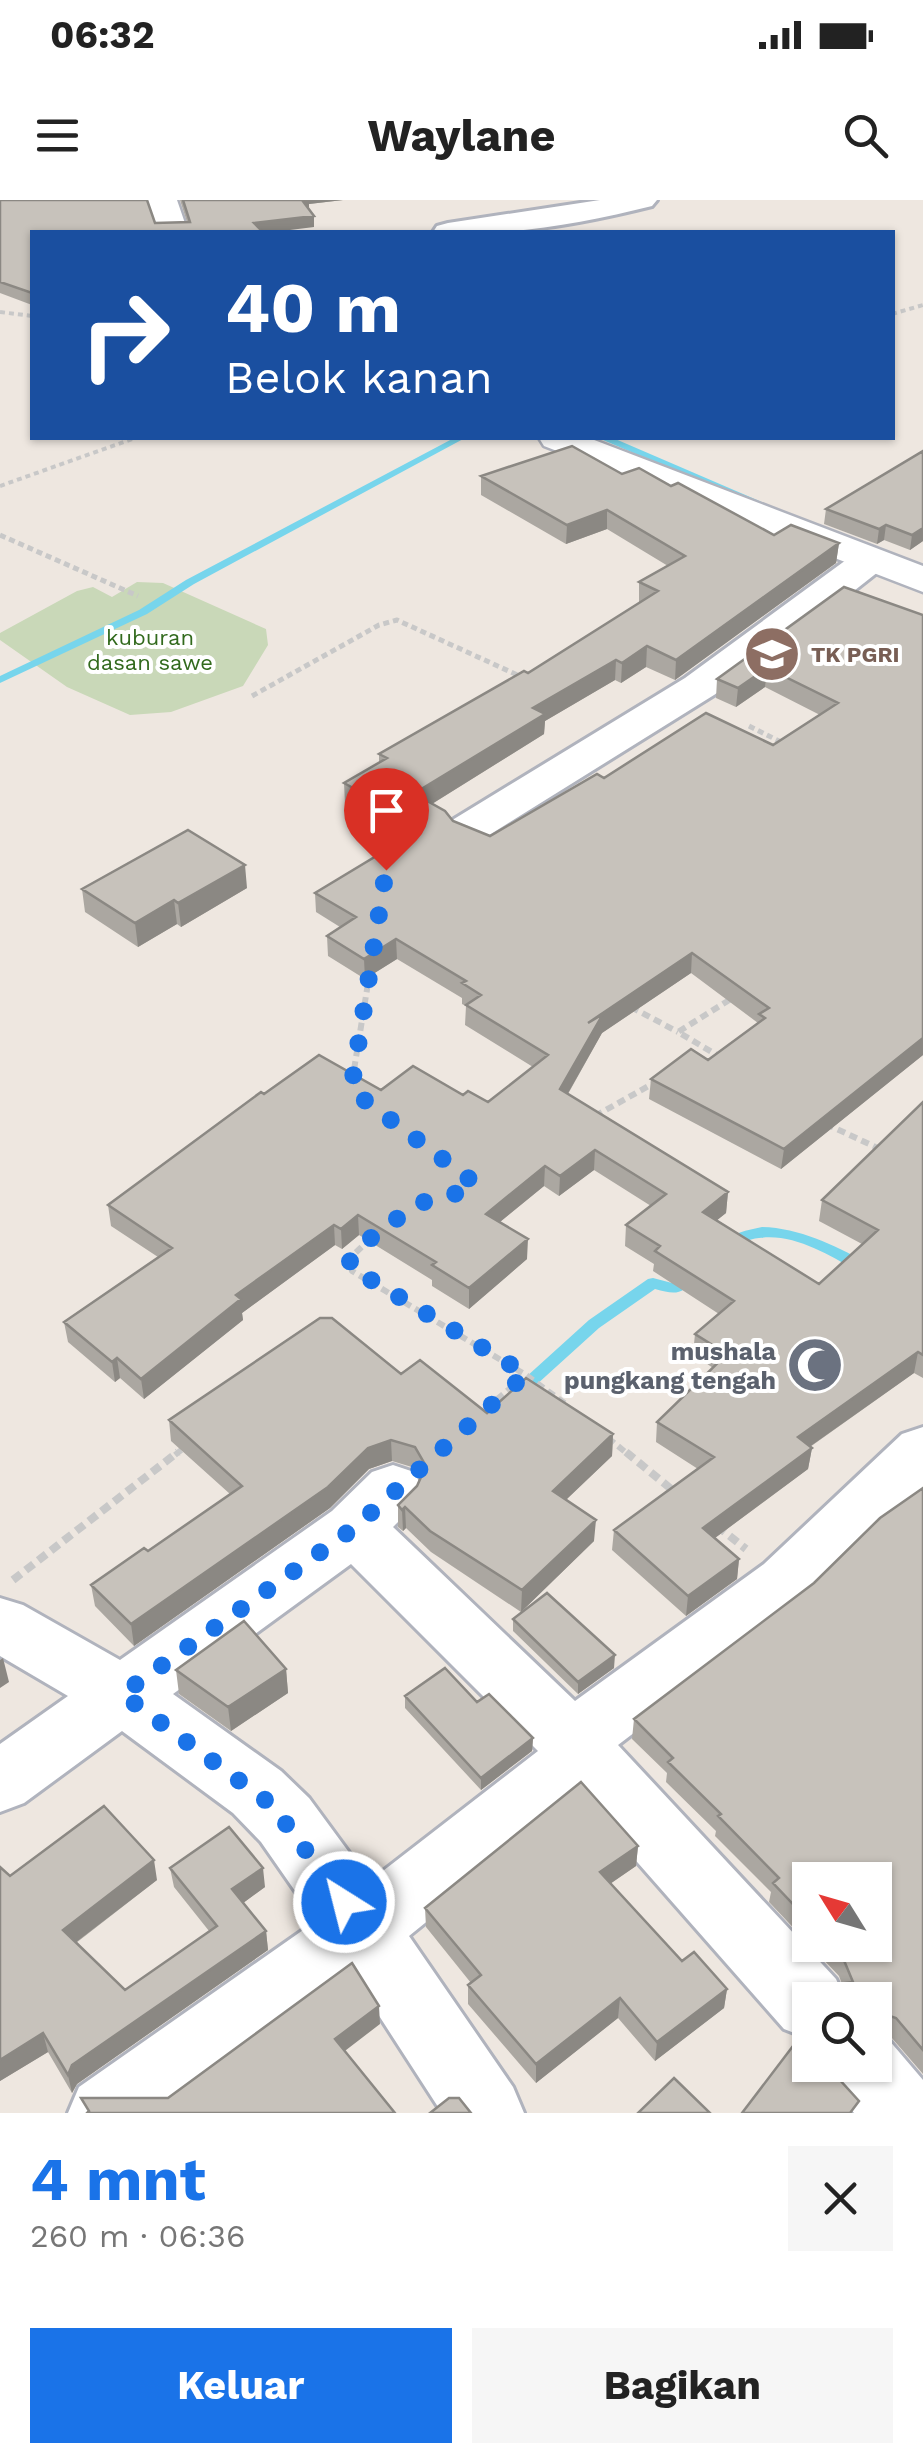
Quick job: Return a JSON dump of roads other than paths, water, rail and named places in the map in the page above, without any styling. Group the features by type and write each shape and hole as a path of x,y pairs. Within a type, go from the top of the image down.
{"street":[{"path":"162,200 172,230"},
{"path":"463,230 562,217 642,200"},
{"path":"563,440 811,529 870,560 923,580"},
{"path":"470,828 564,767 641,725 776,634 870,560"},
{"path":"145,2102 292,1977 363,1929 578,1748 786,1582 923,1450"},
{"path":"0,1782 100,1681 373,1509 578,1748 792,1984"},
{"path":"0,1624 100,1681 272,1805 363,1929 486,2113"},
{"path":"876,2082 902,2113"}],"waterway":[{"path":"0,680 143,612 190,582 456,440"},
{"path":"611,440 775,510"},
{"path":"729,1244 745,1235 779,1232 813,1242 861,1266"},
{"path":"520,1391 594,1324 653,1283 674,1289 689,1277"}],"place":[{"name":"TK PGRI","path":"772,654"},
{"name":"mushala pungkang tengah","path":"815,1365"}],"park label":[{"name":"kuburan dasan sawe","path":"150,650"}]}
